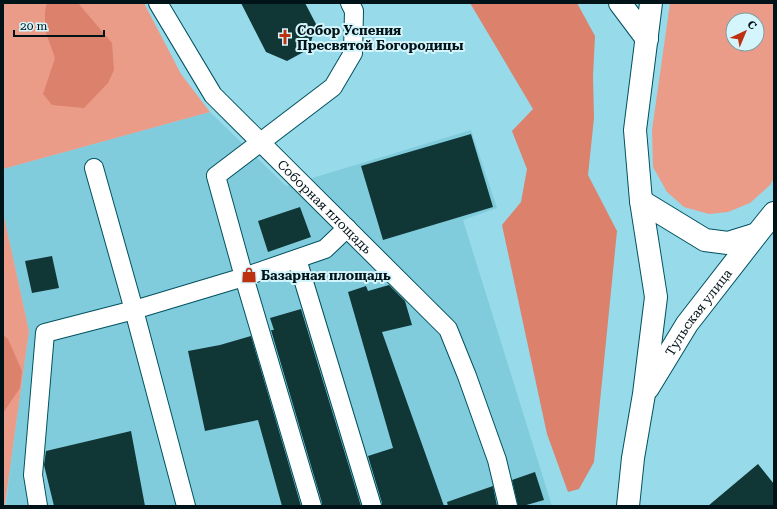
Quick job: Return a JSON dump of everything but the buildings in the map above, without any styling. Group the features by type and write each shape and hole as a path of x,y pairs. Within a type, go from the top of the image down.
{"main road":[{"path":"620,3 647,39"},
{"name":"Тульская улица","path":"628,506 656,297 641,201 636,130 651,3"},
{"path":"641,201 705,240 728,243 757,234"},
{"name":"Тульская улица","path":"644,394 687,324 774,213"}],"lane":[{"name":"Соборная площадь","path":"158,3 213,95 448,329 467,376 497,460 508,506"},
{"path":"312,506 244,277 216,176 333,87 353,53 354,11 350,3"},
{"path":"94,168 134,310 186,506"},
{"path":"38,506 33,475 45,333 134,310 244,277 325,249 347,228"},
{"path":"296,259 372,506"}],"shaded area":[{"path":"3,3 144,3 181,74 210,112 3,169"},
{"path":"47,3 78,3 112,43 114,70 108,83 84,108 52,105 43,94 55,58 45,30 45,11"},
{"path":"470,3 577,3 595,36 593,76 594,118 588,175 617,231 594,462 579,489 568,492 547,434 502,225 521,202 527,169 512,131 533,109"},
{"path":"670,3 774,3 774,178 770,185 750,203 728,212 709,214 684,207 667,192 653,167 652,130"},
{"name":"Базарная площадь","path":"210,112 286,186 471,130 497,208 463,220 552,506 6,506 29,331 3,212 3,169"},
{"path":"3,212 29,331 5,506 3,506"},
{"path":"3,335 8,339 22,371 20,388 3,413"}],"place":[{"name":"Собор Успения Пресвятой Богородицы","path":"285,37"},
{"name":"Базарная площадь","path":"249,275"}]}
